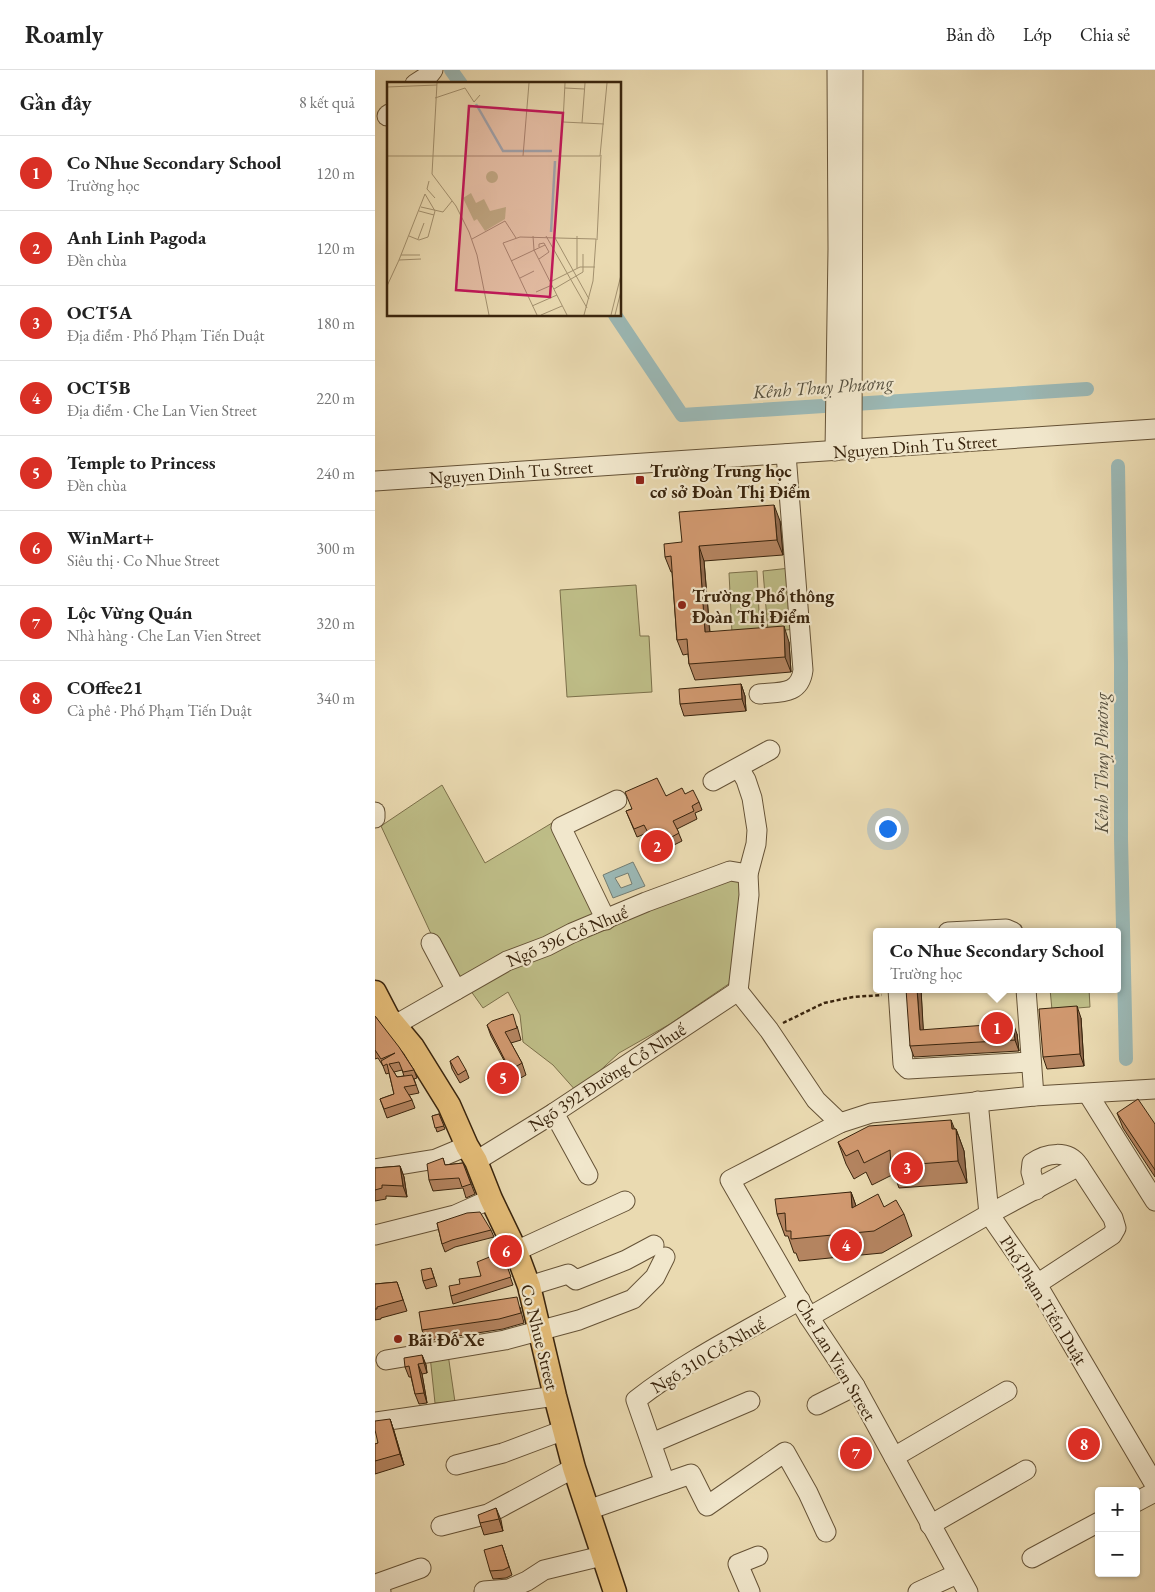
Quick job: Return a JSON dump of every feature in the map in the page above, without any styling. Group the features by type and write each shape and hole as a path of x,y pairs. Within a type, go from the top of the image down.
{"main road":[{"name":"Co Nhue Street","path":"375,992 386,1020 413,1047 449,1106 516,1252 529,1286 563,1430 574,1468 615,1592"}],"street":[{"path":"418,82 433,70"},
{"path":"837,70 838,249 844,387"},
{"path":"843,450 853,70"},
{"name":"Nguyen Dinh Tu Street","path":"375,480 1155,429"},
{"path":"759,694 793,689 799,685 803,670 786,454"},
{"path":"713,781 770,750"},
{"path":"739,768 746,780 752,798 757,830 756,844 748,874 749,896 738,990 769,1030 816,1100 840,1123 871,1113 978,1101 1035,1096 1152,1093"},
{"path":"606,920 561,827 617,800"},
{"path":"375,812 375,818"},
{"name":"Ngõ 396 Cổ Nhuế","path":"386,1020 456,990 507,962 646,902 731,871 748,874"},
{"path":"431,942 456,990"},
{"name":"Ngõ 392 Đường Cổ Nhuế","path":"375,1169 472,1153 554,1113 738,990"},
{"path":"890,993 903,1064 908,1069 1031,1062"},
{"path":"1026,993 1035,1096"},
{"path":"1088,1094 1155,1201"},
{"name":"Phố Phạm Tiến Duật","path":"978,1101 989,1214 1037,1284 1150,1463 1155,1484"},
{"path":"554,1113 588,1175"},
{"name":"Che Lan Vien Street","path":"840,1123 730,1180 809,1317 855,1386 968,1592"},
{"path":"1036,1190 1031,1172 1032,1163 1040,1157 1055,1154 1068,1156 1076,1160 1113,1218 1116,1228 1112,1235 1037,1284"},
{"path":"809,1317 989,1214 1079,1166"},
{"path":"375,1235 455,1215 491,1199"},
{"path":"516,1252 625,1200"},
{"path":"386,1360 505,1340 579,1320 633,1299 655,1277 659,1251 626,1260 576,1280 569,1274 529,1286"},
{"name":"Ngõ 310 Cổ Nhuế","path":"665,1483 636,1400 656,1384 800,1300"},
{"path":"817,1405 855,1386"},
{"path":"893,1457 1007,1391"},
{"path":"375,1422 555,1396"},
{"path":"652,1443 750,1401"},
{"path":"456,1465 503,1453 563,1430"},
{"path":"588,1510 691,1474 707,1506 785,1452 808,1493 826,1532"},
{"path":"441,1526 488,1514 574,1468"},
{"path":"931,1524 1026,1470"},
{"path":"1140,1500 1155,1492"},
{"path":"1032,1558 1095,1524"},
{"path":"485,1591 509,1589 527,1581 544,1570 602,1556"},
{"path":"750,1592 739,1564 758,1556"},
{"path":"381,1592 379,1584 421,1568"},
{"path":"918,1592 957,1574"}],"path":[{"path":"769,1030 824,1003 883,993"}],"shaded area":[{"path":"790,568 795,629 768,632 763,571"},
{"path":"757,571 760,632 732,633 729,573"},
{"path":"636,585 640,636 649,636 652,692 567,697 560,590"},
{"path":"442,785 485,863 552,823 606,924 620,917 741,877 733,981 670,1024 619,1053 577,1092 553,1065 523,1042 520,1015 508,992 483,1008 433,938 381,826"},
{"path":"1050,993 1089,993 1090,1007 1052,1010"},
{"path":"448,1354 455,1402 435,1403 430,1356"}],"water":[{"path":"633,862 645,886 613,898 603,875","holes":["628,873 632,884 621,888 615,878"]}],"building":[{"path":"774,505 777,540 699,546 705,632 784,626 785,657 689,664 687,639 677,640 671,556 665,557 664,544 682,542 679,512"},
{"path":"741,684 742,699 680,704 679,689"},
{"path":"657,778 666,796 682,788 685,794 693,790 699,802 692,806 694,811 673,821 679,833 655,846 644,825 634,829 626,811 632,809 625,792"},
{"path":"906,993 917,993 920,1030 1013,1023 1015,1040 910,1046"},
{"path":"1077,1006 1080,1054 1043,1057 1039,1009"},
{"path":"513,1014 517,1028 505,1032 522,1063 510,1070 487,1025 492,1021"},
{"path":"375,1016 414,1070 403,1072 399,1062 389,1064 397,1077 412,1075 416,1085 404,1087 412,1100 384,1109 380,1099 394,1094 387,1064 383,1066 381,1061 395,1053 381,1059 375,1050"},
{"path":"458,1056 466,1070 458,1075 450,1061"},
{"path":"1138,1099 1155,1124 1155,1170 1117,1113"},
{"path":"439,1114 444,1126 435,1128 432,1116"},
{"path":"951,1120 952,1129 956,1129 958,1161 891,1166 890,1150 864,1163 858,1150 846,1156 838,1142 869,1126"},
{"path":"443,1158 445,1165 463,1163 471,1184 462,1187 459,1178 429,1180 427,1164"},
{"path":"400,1166 403,1186 382,1185 382,1188 375,1190 375,1168"},
{"path":"851,1192 852,1208 878,1194 884,1207 896,1200 904,1214 874,1231 791,1239 791,1231 786,1231 785,1213 777,1214 775,1199"},
{"path":"480,1212 491,1230 442,1244 437,1223 467,1213"},
{"path":"502,1252 511,1277 451,1296 449,1286 460,1284 459,1279 481,1276 477,1262"},
{"path":"431,1268 434,1278 423,1281 421,1270"},
{"path":"397,1282 403,1300 375,1309 375,1284"},
{"path":"517,1297 521,1313 499,1319 422,1330 419,1312"},
{"path":"422,1355 424,1363 418,1364 424,1393 415,1394 409,1366 405,1367 404,1358"},
{"path":"390,1419 400,1454 375,1461 375,1444 378,1443 375,1421"},
{"path":"496,1508 499,1519 480,1523 478,1515"},
{"path":"502,1545 509,1567 503,1570 490,1571 484,1550"}],"waterway":[{"name":"Kênh Thuỵ Phương","path":"451,70 460,82"},
{"name":"Kênh Thuỵ Phương","path":"616,316 682,415 1087,389"},
{"name":"Kênh Thuỵ Phương","path":"1118,466 1121,839 1126,1059"}],"place":[{"name":"Trường Trung học cơ sở Đoàn Thị Điểm","path":"640,480"},
{"name":"Trường Phổ thông Đoàn Thị Điểm","path":"682,605"},
{"name":"Anh Linh Pagoda","path":"657,846"},
{"name":"Co Nhue Secondary School","path":"997,1028"},
{"name":"Temple to Princess","path":"503,1078"},
{"name":"OCT5A","path":"907,1168"},
{"name":"OCT5B","path":"846,1245"},
{"name":"WinMart+","path":"506,1251"},
{"name":"Bãi Đỗ Xe","path":"398,1339"},
{"name":"COffee21","path":"1084,1444"},
{"name":"Lộc Vừng Quán","path":"856,1453"}]}
